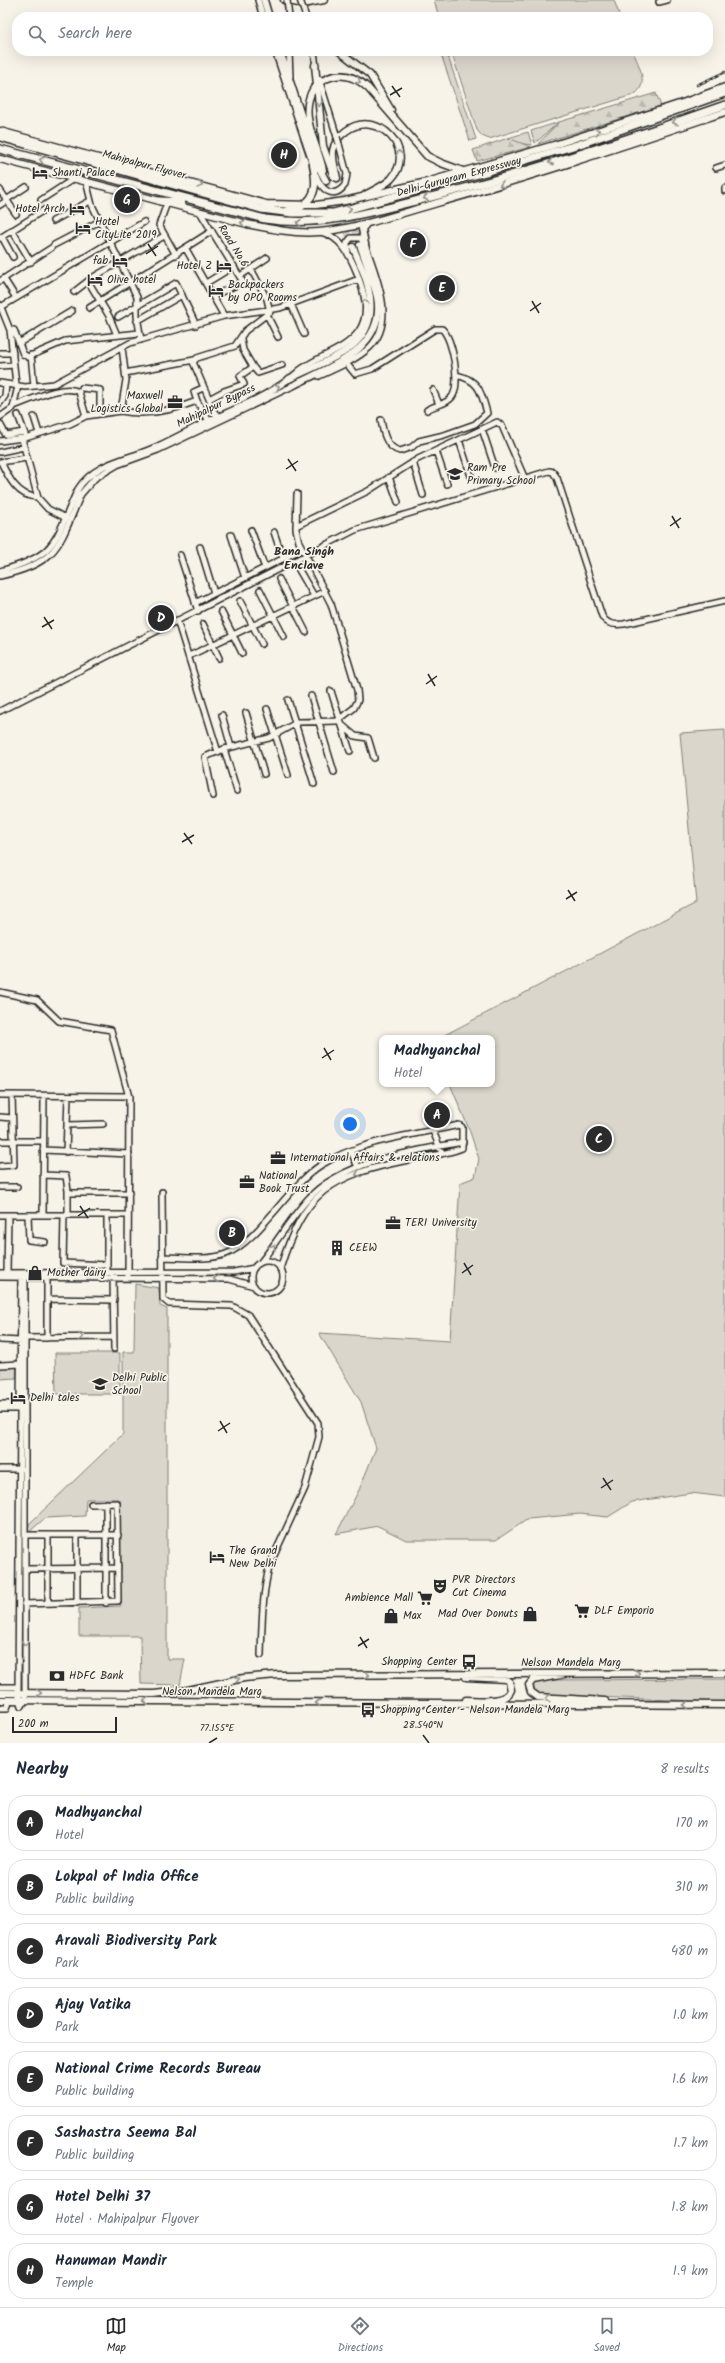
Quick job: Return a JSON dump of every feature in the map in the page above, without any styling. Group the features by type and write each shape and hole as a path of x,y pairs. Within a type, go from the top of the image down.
{"highway":[{"name":"Delhi-Gurugram Expressway","path":"283,212 330,214 580,144 725,93"},
{"name":"Delhi-Gurugram Expressway","path":"194,201 264,219 288,223 343,219 490,182 725,105"},
{"name":"Mahipalpur Flyover","path":"0,137 261,209 283,212"},
{"name":"Mahipalpur Flyover","path":"0,149 194,201"},
{"path":"164,202 194,201"},
{"path":"283,212 302,206"}],"main road":[{"path":"264,0 268,12"},
{"path":"284,0 303,4 324,0"},
{"path":"282,56 317,164 325,179 307,116 308,100 314,88"},
{"path":"345,56 370,75 408,135"},
{"path":"315,65 323,146 336,178 333,150 344,132 355,126 367,124 381,127 390,134 399,150 400,162 396,172 386,183 358,198"},
{"path":"322,81 331,76 342,75 358,80 368,88 408,135 433,160 463,171"},
{"path":"0,131 266,204 302,206 330,204 426,182 554,145 685,102 725,87"},
{"path":"0,159 200,212 276,230 318,232 367,223 581,161 725,112"},
{"path":"302,206 310,200 314,192 316,184 313,165"},
{"path":"292,386 354,353 363,346 374,330 378,314 377,297 362,245 362,229 367,223"},
{"path":"289,379 350,348 365,335 371,315 371,299 353,247"},
{"path":"571,1672 557,1677 533,1680 529,1685 531,1692 538,1697 592,1699 614,1704"},
{"name":"Nelson Mandela Marg","path":"418,1676 435,1673 725,1673"},
{"name":"Nelson Mandela Marg","path":"0,1693 18,1690 25,1693 154,1694 188,1690 250,1677 418,1676 501,1678 509,1681 511,1684 510,1693 500,1699 423,1703"},
{"name":"Nelson Mandela Marg","path":"0,1700 725,1705"}],"street":[{"path":"258,0 262,12"},
{"path":"287,0 288,12"},
{"path":"300,0 304,12"},
{"path":"659,2 667,0"},
{"path":"277,56 319,184 324,190 334,192 343,188 347,177 339,144 315,65 314,56"},
{"path":"289,56 290,82"},
{"path":"716,168 725,165"},
{"path":"41,200 75,178"},
{"path":"86,181 90,200 136,297 138,305 137,321 141,340"},
{"path":"3,203 26,187"},
{"path":"0,190 3,203 16,214"},
{"path":"53,221 90,200"},
{"path":"164,202 159,225 176,255"},
{"path":"13,257 1,237 44,210"},
{"name":"Road No.6","path":"200,212 243,283 213,296"},
{"path":"16,298 2,280 53,247 100,221"},
{"path":"14,406 17,385 13,353 10,330 1,306 109,241 144,222"},
{"path":"12,230 31,262"},
{"path":"89,308 186,249 212,231"},
{"name":"Mahipalpur Bypass","path":"0,571 28,563 48,551 66,518 81,485 93,473 116,460 152,449 218,417 289,379 303,367 345,344 358,332 365,315 366,306 359,279 348,252 332,237 318,232"},
{"path":"74,292 88,281 164,236"},
{"path":"348,252 347,244 351,238 360,238 362,245"},
{"name":"Mahipalpur Bypass","path":"0,576 32,567 54,552 85,487 103,473 117,465 158,450 292,386 308,381 346,363 369,348 382,325 383,307 380,291 362,245"},
{"path":"186,249 224,316"},
{"path":"240,276 267,258"},
{"path":"206,283 234,266"},
{"path":"251,269 270,310"},
{"path":"0,383 34,386 54,384 122,347 141,340 224,316 270,310 291,304 359,279"},
{"path":"88,281 101,301 117,335"},
{"path":"118,317 176,283 196,325"},
{"path":"137,321 182,294"},
{"path":"291,304 304,334"},
{"path":"125,373 194,360 235,346 245,331 267,315 270,310"},
{"path":"19,343 72,311"},
{"path":"267,315 278,337"},
{"path":"346,363 355,374 368,372 439,328 447,335 456,375 452,396 448,401 427,410"},
{"path":"10,330 14,330 24,356 32,355 65,341 140,333"},
{"path":"241,337 243,350 258,373 282,365"},
{"path":"121,411 125,373 122,347"},
{"path":"0,353 13,353"},
{"path":"32,355 34,386"},
{"path":"194,360 208,399 224,390 244,384 240,376 253,367"},
{"path":"0,366 14,365"},
{"path":"381,420 386,440 393,448 400,451 409,448 419,440 444,435 478,422 487,413 477,385 471,379 456,375"},
{"path":"62,380 63,388"},
{"path":"0,403 5,396 6,384"},
{"path":"54,384 55,390"},
{"path":"0,417 9,412 14,406 63,388 79,391 86,416"},
{"path":"82,388 100,390 100,414"},
{"path":"203,388 194,392 197,401 209,421"},
{"path":"433,390 439,404"},
{"path":"0,441 39,433 70,424 86,416 121,411 141,414 174,408 197,401"},
{"path":"210,403 218,417"},
{"path":"18,415 24,436 24,447 37,497 48,509 66,518"},
{"path":"34,416 39,433"},
{"path":"296,526 368,492 413,462 497,422 500,424 525,479"},
{"path":"0,424 6,435 24,436"},
{"path":"482,429 495,468"},
{"path":"459,440 471,476"},
{"path":"0,452 24,447"},
{"path":"436,451 447,484"},
{"path":"27,458 0,462 13,484 27,495 37,497"},
{"path":"413,462 423,495"},
{"path":"0,711 362,527 549,471 556,475 602,616 608,623 624,624 725,602"},
{"path":"389,477 398,502"},
{"path":"213,796 205,758 224,749 255,743 276,735 304,720 330,723 339,722 351,711 356,703 358,694 335,615 325,591 305,557 302,549 296,526 297,494"},
{"path":"251,530 265,568"},
{"path":"274,532 284,559"},
{"path":"231,535 245,578"},
{"path":"200,547 214,594"},
{"path":"195,603 302,549"},
{"path":"180,555 198,611"},
{"path":"299,570 314,596"},
{"path":"279,580 294,606 306,632"},
{"path":"260,590 284,636"},
{"path":"189,656 213,646 325,591"},
{"path":"240,600 262,644"},
{"path":"221,611 242,653"},
{"path":"177,620 218,752"},
{"path":"203,624 219,658"},
{"path":"331,691 339,722 350,751"},
{"path":"311,696 334,772"},
{"path":"288,700 314,784"},
{"path":"267,708 288,775"},
{"path":"246,713 264,774"},
{"path":"222,715 231,747"},
{"path":"339,722 355,736 368,738 374,758"},
{"path":"224,749 237,791"},
{"path":"0,992 37,1000 59,1021 111,1030 129,1096 128,1275"},
{"path":"0,1095 129,1096"},
{"path":"0,1166 14,1166 12,1096"},
{"path":"43,1215 44,1096"},
{"path":"66,1152 68,1096"},
{"path":"0,1117 12,1118"},
{"path":"67,1125 103,1124"},
{"path":"162,1257 214,1257 235,1250 312,1171 322,1164 366,1146 460,1125 463,1142 462,1148 368,1170 342,1180 323,1191 308,1207 292,1234 280,1269 282,1282 275,1290 262,1292 254,1286 229,1279 162,1275"},
{"path":"433,1131 442,1153"},
{"path":"0,1141 43,1141"},
{"path":"0,1277 23,1275 162,1275 234,1272 254,1268 260,1263 308,1198 327,1182 358,1167 439,1146 463,1142"},
{"path":"43,1150 129,1154"},
{"path":"351,1152 358,1167"},
{"path":"43,1175 66,1176 68,1191 63,1263 107,1265"},
{"path":"0,1187 18,1187"},
{"path":"68,1191 128,1193"},
{"path":"162,1192 162,1296 169,1304 232,1306 248,1315 314,1418 319,1429 316,1452 305,1488 268,1570 263,1604 261,1655"},
{"path":"0,1215 128,1215"},
{"path":"7,1273 8,1215"},
{"path":"28,1215 29,1240 45,1242"},
{"path":"106,1273 107,1215"},
{"path":"260,1263 271,1262 280,1269"},
{"path":"254,1268 251,1276 254,1286"},
{"path":"0,1273 23,1275"},
{"path":"47,1275 106,1273 113,1275"},
{"path":"22,1700 18,1690 26,1569 23,1556 25,1535 23,1275"},
{"path":"47,1275 47,1338"},
{"path":"113,1275 114,1349"},
{"path":"47,1299 114,1300"},
{"path":"0,1340 114,1337"},
{"path":"22,1700 25,1693 21,1469 21,1364 23,1339"},
{"path":"0,1364 21,1364"},
{"path":"0,1404 21,1407"},
{"path":"0,1409 21,1407"},
{"path":"0,1469 21,1469"},
{"path":"106,1503 106,1603"},
{"path":"23,1604 115,1603 118,1600 117,1503 91,1504"},
{"path":"25,1535 118,1535"},
{"path":"48,1535 48,1604"},
{"path":"77,1535 77,1603"},
{"path":"26,1569 118,1568"},
{"path":"0,1687 18,1690"},
{"path":"0,1708 7,1708 10,1700"}],"green space":[{"path":"434,0 614,0 618,12 438,12"},
{"path":"442,56 448,56 476,139 470,141"},
{"path":"453,56 635,56 642,74 642,80 638,91 633,95 489,139 482,136 477,130"},
{"path":"656,93 661,106 538,144 559,122"},
{"path":"559,122 535,143 531,131"},
{"path":"528,132 532,145 516,143 508,138"},
{"path":"508,138 531,147 477,161 473,150"},
{"path":"725,730 725,1497 691,1493 632,1502 608,1517 580,1514 528,1519 496,1540 406,1540 378,1526 336,1534 359,1490 376,1448 361,1402 319,1333 450,1341 460,1183 475,1177 479,1159 469,1129 451,1087 495,1087 495,1035 445,1035 696,903 680,733"},
{"path":"135,1284 159,1288 160,1306 167,1309 167,1659 185,1659 180,1685 141,1684 140,1636 79,1636 79,1608 121,1606 119,1499 86,1499 85,1516 45,1518 28,1533 29,1524 123,1434 123,1352 134,1352"},
{"path":"55,1353 120,1353 120,1394 56,1394"},
{"path":"17,1364 16,1378 0,1379 0,1365"},
{"path":"725,1679 725,1702 541,1695 533,1692 532,1685 539,1680"}],"tunnel":[{"path":"337,178 360,245"},
{"path":"326,181 353,247"}],"railway":[{"path":"697,85 725,72"}],"place":[{"name":"Hanuman Mandir","path":"284,155"},
{"name":"Shanti Palace","path":"40,173"},
{"name":"Hotel Delhi 37","path":"127,200"},
{"name":"Hotel Arch","path":"77,209"},
{"name":"Hotel CityLite 2019","path":"83,228"},
{"name":"Sashastra Seema Bal","path":"413,244"},
{"name":"fab","path":"120,261"},
{"name":"Hotel Z","path":"224,266"},
{"name":"Olive hotel","path":"95,280"},
{"name":"National Crime Records Bureau","path":"442,288"},
{"name":"Backpackers by OPO Rooms","path":"216,291"},
{"name":"Maxwell Logistics Global","path":"175,402"},
{"name":"Ram Pre Primary School","path":"455,474"},
{"name":"Ajay Vatika","path":"161,618"},
{"name":"Madhyanchal","path":"437,1115"},
{"name":"Aravali Biodiversity Park","path":"599,1139"},
{"name":"International Affairs & relations","path":"278,1158"},
{"name":"National Book Trust","path":"247,1182"},
{"name":"TERI University","path":"393,1223"},
{"name":"Lokpal of India Office","path":"232,1233"},
{"name":"CEEW","path":"337,1248"},
{"name":"Mother dairy","path":"35,1273"},
{"name":"Delhi Public School","path":"100,1384"},
{"name":"Delhi tales","path":"18,1398"},
{"name":"The Grand New Delhi","path":"217,1557"},
{"name":"PVR Directors Cut Cinema","path":"440,1586"},
{"name":"Ambience Mall","path":"425,1598"},
{"name":"DLF Emporio","path":"582,1611"},
{"name":"Mad Over Donuts","path":"530,1614"},
{"name":"Max","path":"391,1616"},
{"name":"Shopping Center","path":"469,1662"},
{"name":"HDFC Bank","path":"57,1676"},
{"name":"Shopping Center - Nelson Mandela Marg","path":"368,1710"}],"district":[{"name":"Bana Singh Enclave","path":"304,558"}]}
